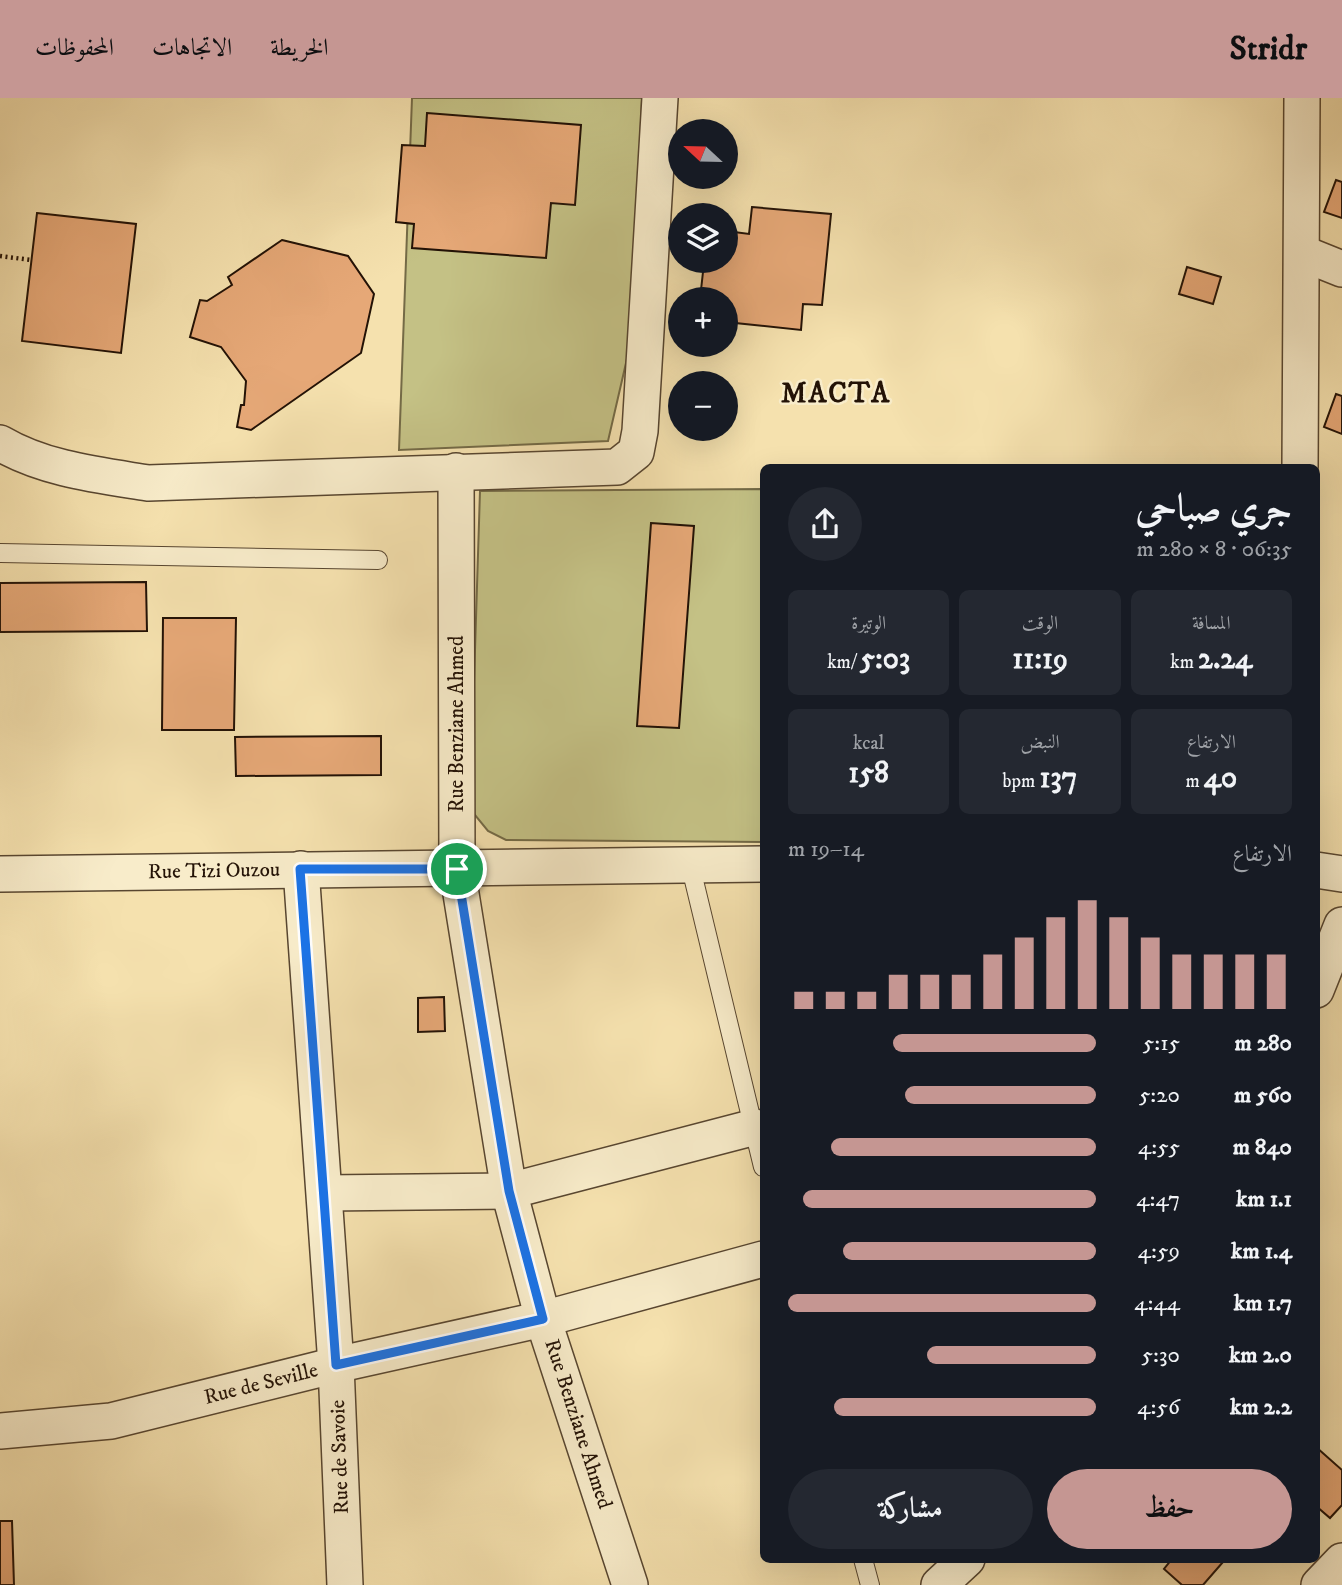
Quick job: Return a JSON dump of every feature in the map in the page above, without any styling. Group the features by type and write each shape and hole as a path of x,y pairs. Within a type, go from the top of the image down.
{"street":[{"path":"0,443 15,452 78,472 148,483 617,467 636,452 660,98"},
{"path":"1300,464 1302,98"},
{"path":"1302,253 1342,269"},
{"name":"Rue Benziane Ahmed","path":"456,471 457,869 509,1191 543,1319 630,1585"},
{"name":"Rue Tizi Ouzou","path":"0,874 760,864"},
{"name":"Rue de Savoie","path":"300,869 336,1365 345,1585"},
{"path":"1320,871 1342,874"},
{"path":"1320,980 1342,925"},
{"path":"325,1193 509,1191 755,1127"},
{"name":"Rue de Seville","path":"0,1431 111,1421 336,1365 543,1319 760,1260"},
{"path":"1319,1585 1342,1561"},
{"path":"939,1585 963,1563"}],"lane":[{"path":"0,553 378,560"},
{"path":"690,864 760,1152"},
{"path":"864,1563 870,1585"}],"path":[{"path":"0,256 32,260"}],"shaded area":[{"path":"412,98 642,98 632,337 608,441 399,450"},
{"path":"760,489 760,842 506,840 488,831 470,809 480,491"}],"building":[{"path":"427,113 581,125 575,205 551,203 546,258 412,248 414,224 396,222 402,145 425,146"},
{"path":"1336,180 1342,182 1342,218 1324,212"},
{"path":"752,207 831,214 822,305 803,304 801,330 738,323 738,287 701,287 703,273 738,273 738,233 749,234"},
{"path":"37,213 136,224 121,353 22,341"},
{"path":"282,240 348,256 374,294 361,353 251,430 237,427 241,405 244,405 246,381 221,347 190,337 200,300 207,301 232,285 228,277"},
{"path":"1187,267 1221,277 1213,304 1179,294"},
{"path":"1336,394 1342,396 1342,434 1324,427"},
{"path":"651,523 694,526 679,728 637,726"},
{"path":"146,582 147,631 0,632 0,583"},
{"path":"163,618 236,618 234,730 162,730"},
{"path":"381,736 381,775 236,776 235,737"},
{"path":"444,997 445,1031 418,1032 418,998"},
{"path":"1320,1451 1342,1470 1342,1505 1330,1518 1320,1509"},
{"path":"0,1521 12,1521 14,1585 0,1585"},
{"path":"1169,1563 1222,1563 1203,1585 1182,1585 1164,1569"}],"district":[{"name":"MACTA","path":"836,393"}],"route":[{"path":"300,869 457,869 509,1191 543,1319 336,1365 300,869"}]}
